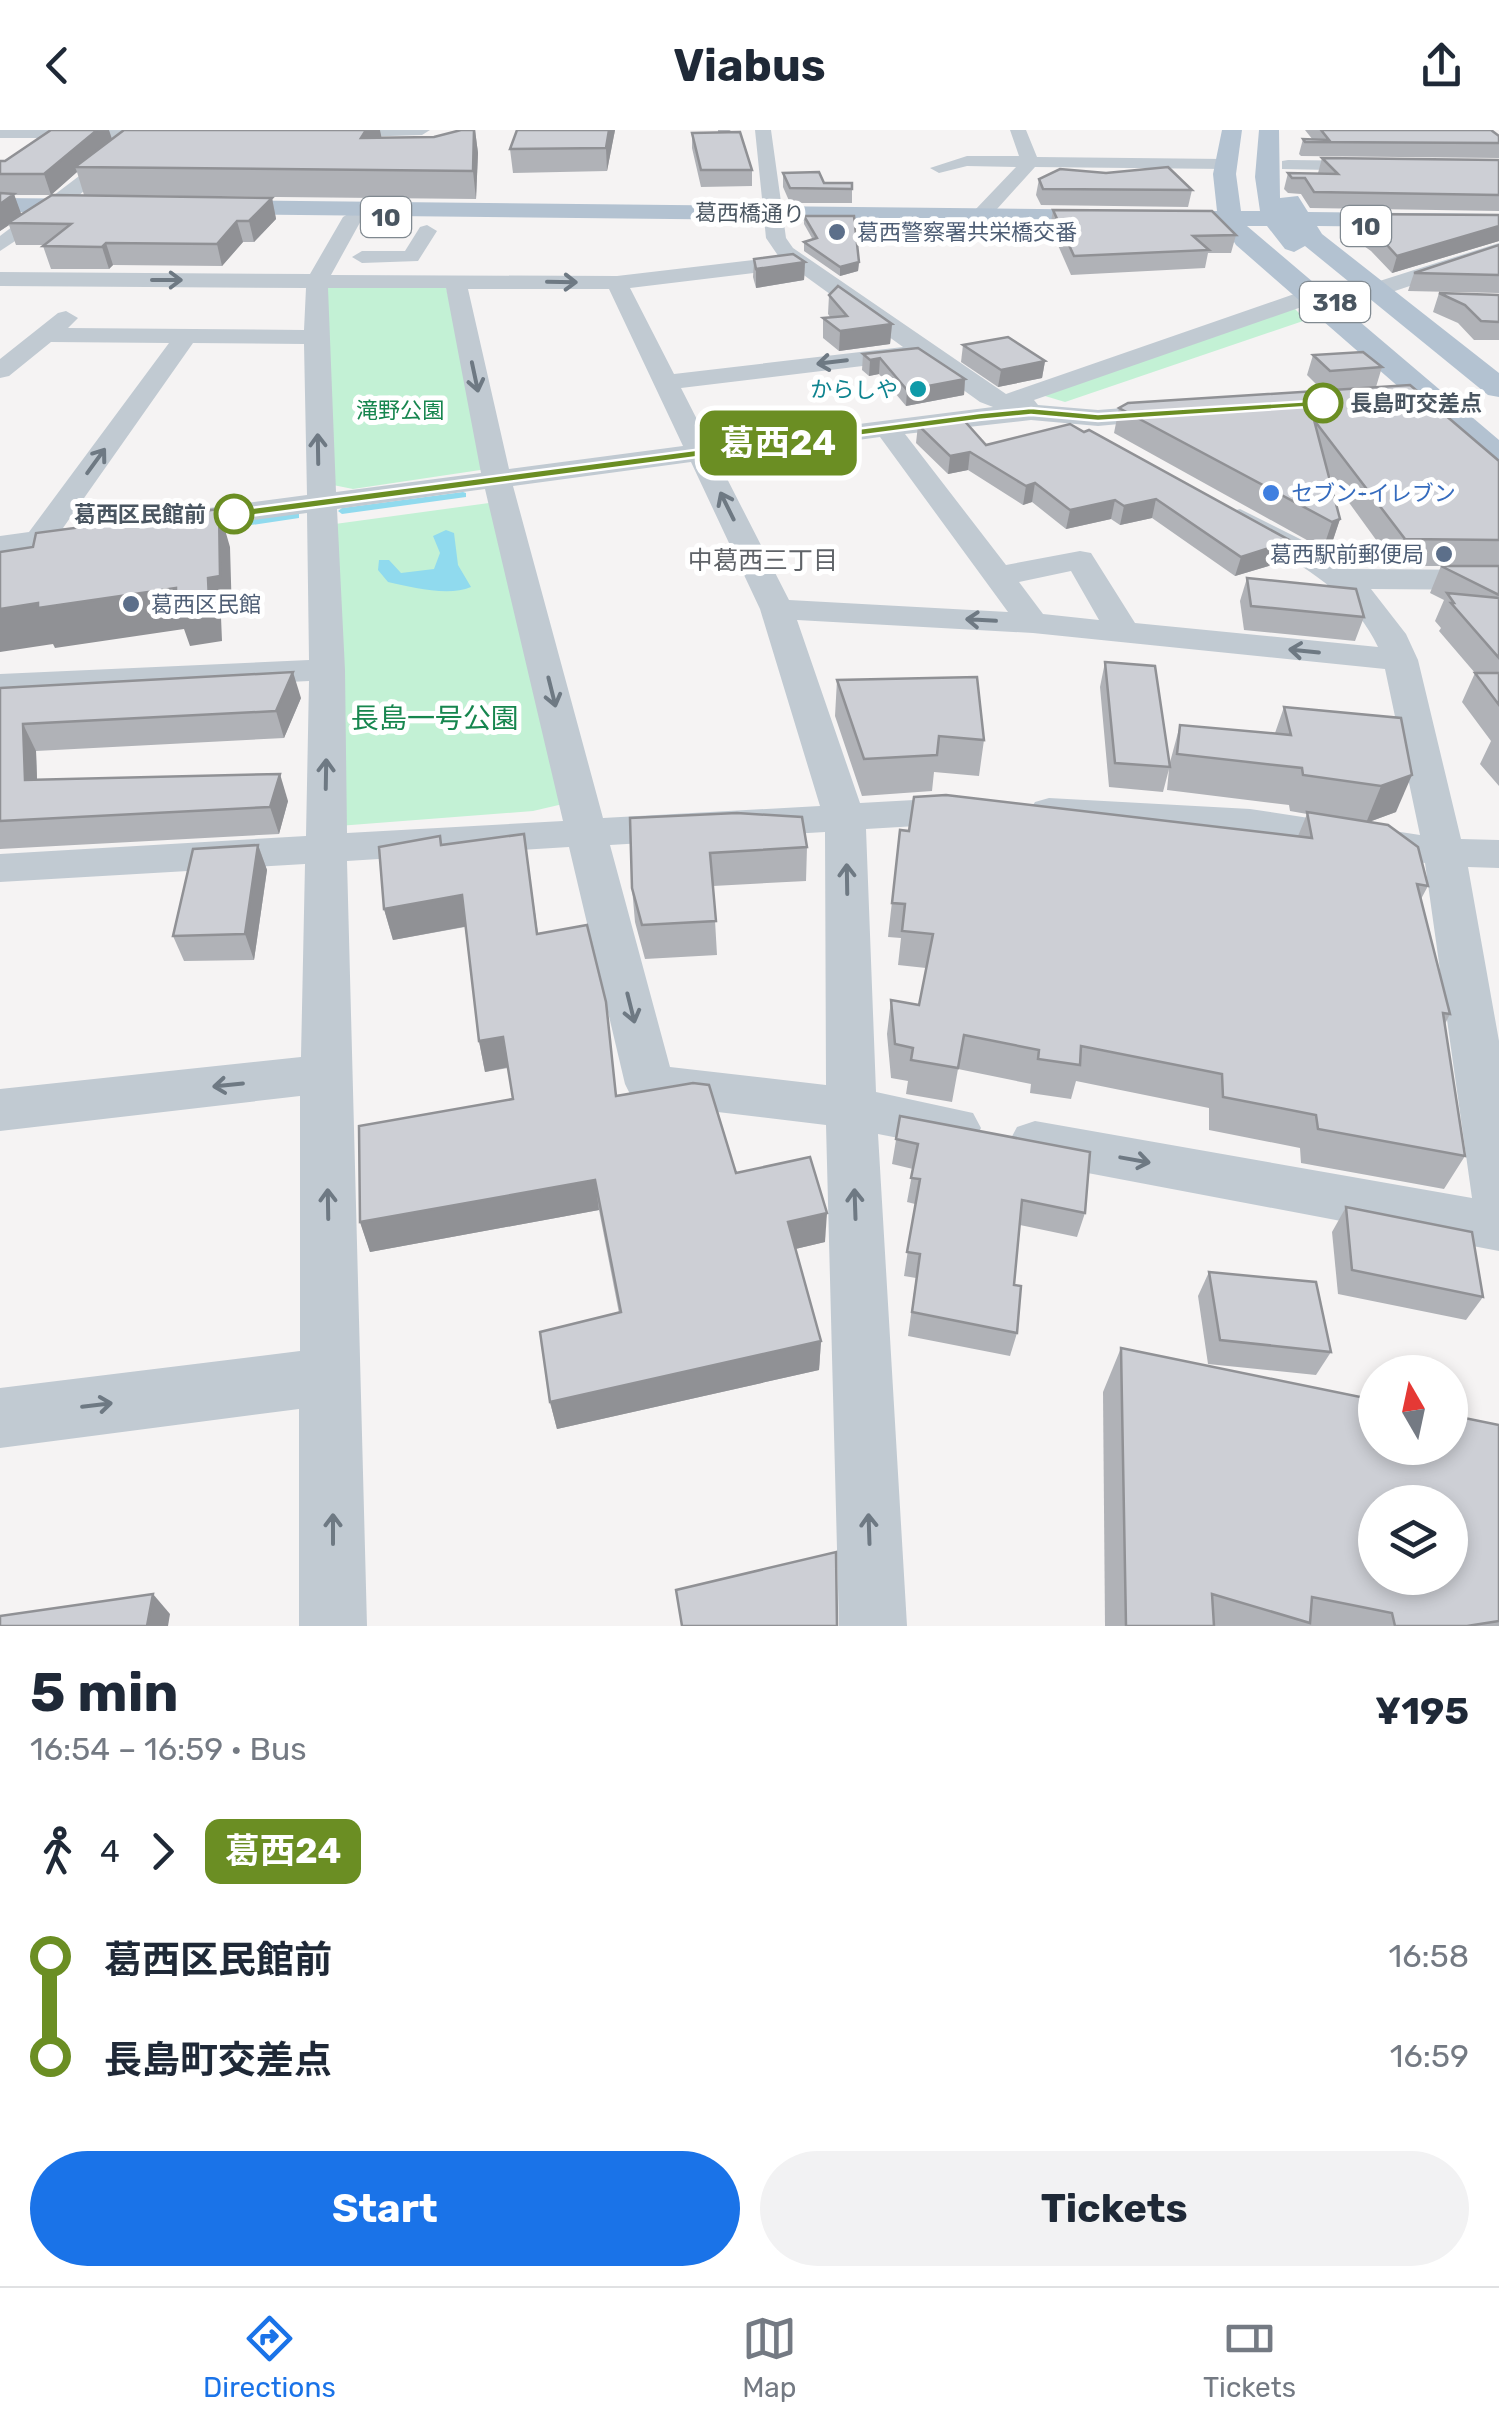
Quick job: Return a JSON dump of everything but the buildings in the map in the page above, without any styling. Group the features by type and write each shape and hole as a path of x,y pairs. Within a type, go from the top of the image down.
{"main road":[{"path":"1232,130 1222,192 1230,220 1257,252 1308,297 1499,457"},
{"name":"318","path":"1248,130 1240,194 1258,234 1499,435"},
{"name":"318","path":"1270,130 1265,196 1283,233 1499,410"},
{"path":"1288,130 1288,194 1299,221"},
{"path":"0,209 129,210"},
{"name":"葛西橋通り","path":"1230,220 772,216 178,211 353,216 772,216 981,215 1499,224"},
{"name":"318","path":"1299,221 1326,252 1499,388"}],"street":[{"path":"308,133 422,130"},
{"path":"763,130 772,216 780,245 989,396 1080,429 1114,448"},
{"path":"1018,130 1030,162"},
{"path":"0,245 50,209 141,132"},
{"path":"0,133 190,133"},
{"path":"1288,164 1390,166 1371,146"},
{"path":"940,168 966,161 1146,170 1225,164"},
{"path":"981,215 1030,162"},
{"path":"1357,166 1379,184"},
{"path":"333,1626 326,1074 328,670 316,337 324,269 353,216"},
{"path":"0,279 113,280 324,269 411,257 427,232"},
{"path":"1382,295 1499,249"},
{"path":"324,269 455,281 617,283 799,261"},
{"path":"0,371 113,280"},
{"path":"455,281 497,479 650,1084 851,1108 1499,1226"},
{"path":"617,283 777,608 846,820 851,1108 873,1626"},
{"path":"1382,295 1425,301"},
{"path":"1031,412 1017,397 1308,297"},
{"path":"45,335 316,337"},
{"path":"39,540 186,336"},
{"path":"668,382 929,350"},
{"path":"1382,399 1426,396"},
{"path":"0,545 1031,412 1098,418 1192,411"},
{"path":"888,429 1033,623"},
{"path":"1213,504 1345,579 1391,632 1401,660 1451,884 1499,1198"},
{"path":"998,576 1080,560 1122,632"},
{"path":"1345,579 1499,580"},
{"path":"777,608 1033,623 1401,660"},
{"path":"0,685 328,670"},
{"path":"0,868 1008,808 1250,822 1441,852 1499,854"},
{"path":"0,1110 326,1074"},
{"path":"0,1418 332,1376"}],"green space":[{"name":"滝野公園","path":"336,284 446,287 487,469 353,489 333,485 318,290"},
{"path":"1291,305 1306,320 1065,402 1035,393"},
{"name":"長島一号公園","path":"489,503 563,804 533,811 338,826 335,524"}],"water":[{"path":"446,530 454,533 458,565 471,587 452,591 419,588 388,582 378,570 379,560 389,560 401,573 434,569 440,553 433,536"}],"waterway":[{"path":"342,511 463,495"},
{"path":"211,528 296,516"}],"bus line":[{"name":"葛西24","path":"234,514 979,416 1031,412 1098,418 1323,403"}],"place":[{"name":"葛西警察署共栄橋交番","path":"837,232"},
{"name":"からしや","path":"918,389"},
{"name":"長島町交差点","path":"1323,403"},
{"name":"セブン-イレブン","path":"1271,493"},
{"name":"葛西区民館前","path":"234,514"},
{"name":"葛西駅前郵便局","path":"1444,554"},
{"name":"葛西区民館","path":"131,604"}],"district":[{"name":"中葛西三丁目","path":"763,560"}]}
